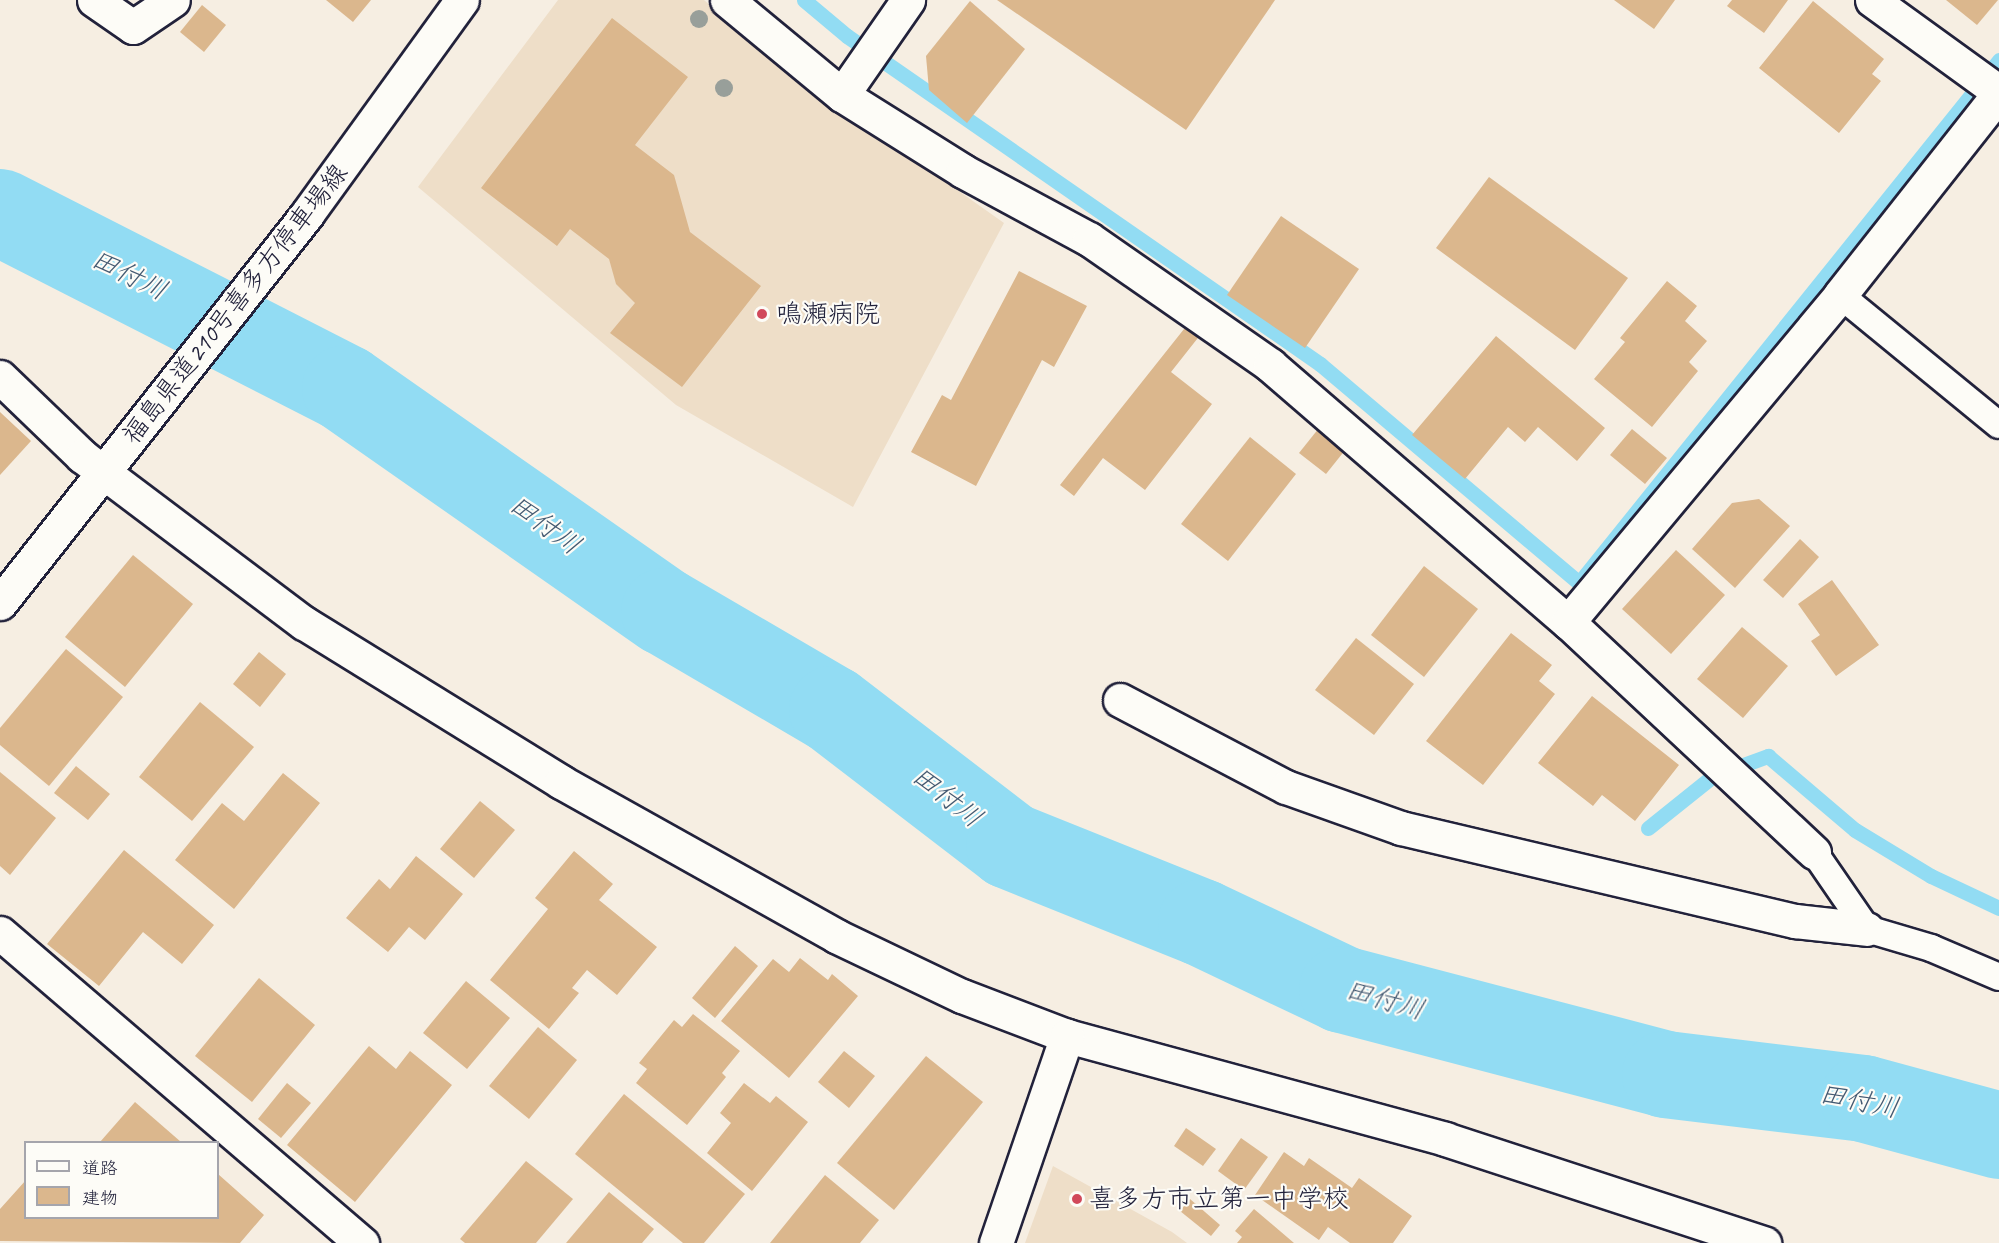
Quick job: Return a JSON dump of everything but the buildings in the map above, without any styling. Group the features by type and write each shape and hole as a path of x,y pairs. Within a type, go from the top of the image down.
{"street":[{"path":"94,0 133,27 172,0"},
{"name":"福島県道210号喜多方停車場線","path":"0,603 159,406 306,214 462,0"},
{"path":"727,0 842,95 963,171 1089,239 1270,365 1568,622 1814,852"},
{"path":"842,95 908,0"},
{"path":"1568,622 1840,295 1999,93 1872,0"},
{"path":"0,377 104,473 304,622 561,782 836,936 962,996 1067,1035 1445,1139 1764,1243"},
{"path":"1120,700 1286,787 1401,828 1795,921 1867,929"},
{"path":"0,933 362,1243"},
{"path":"996,1243 1067,1035"}],"lane":[{"path":"1840,295 1999,425"},
{"path":"1814,852 1867,929 1931,948 1999,977"}],"shaded area":[{"name":"鳴瀬病院","path":"558,0 704,0 769,57 1004,223 853,507 676,405 418,187"},
{"name":"喜多方市立第一中学校","path":"1053,1166 1172,1232 1187,1243 1025,1243"}],"waterway":[{"path":"804,0 847,36 1320,364 1579,583 1999,60"},
{"name":"田付川","path":"0,212 345,388 664,611 832,709 1009,845 1201,922 1342,989 1665,1074 1863,1098 1999,1135"},
{"path":"1648,828 1713,776 1768,756 1855,830 1931,876 1999,908"}],"place":[{"name":"鳴瀬病院","path":"762,314"},
{"name":"喜多方市立第一中学校","path":"1077,1199"}]}
